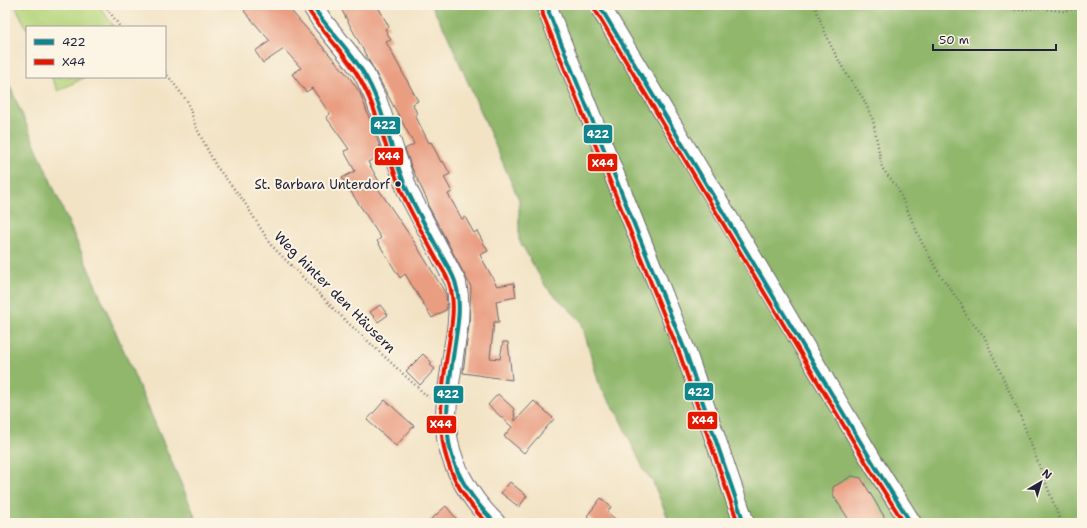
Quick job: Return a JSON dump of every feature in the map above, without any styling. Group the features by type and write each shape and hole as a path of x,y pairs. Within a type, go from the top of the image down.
{"street":[{"path":"312,5 322,21 363,72 376,99 408,192 456,283 459,297 459,318 446,410 447,432 451,453 468,490 485,514 495,523"},
{"path":"548,5 549,13 686,353 744,523"},
{"path":"599,5 750,255 876,468 911,523"}],"path":[{"path":"105,5 119,26"},
{"path":"814,5 830,44 844,72 863,98 873,120 882,168 897,187 921,241 937,270 962,304 967,316 984,336 1020,415 1061,523"},
{"path":"1004,5 1016,10 1038,8 1063,11 1082,8"},
{"name":"Weg hinter den Häusern","path":"166,73 187,101 196,127 216,166 243,200 271,245 413,384 446,410"}],"green space":[{"path":"15,5 99,5 113,26 26,26"},
{"path":"431,5 1082,5 1082,523 670,523 652,480 645,472 616,411 600,387 581,321 546,287 519,240 519,200 447,34"},
{"path":"5,75 198,523 5,523"},
{"path":"52,78 83,78 58,91"}],"building":[{"path":"252,5 286,5 350,78 360,93 383,155 368,162 381,185 377,187 415,243 446,294 447,309 432,318 405,274 400,278 377,241 381,238 342,178 355,171 344,151 349,149 326,117 330,114 312,88 306,92 292,74 301,68 284,49 263,63 255,51 270,41 244,11"},
{"path":"339,5 377,5 389,27 385,29 391,40 386,42 418,101 413,104 417,114 415,115 429,143 431,142 441,162 443,161 450,174 444,177 452,192 448,194 462,219 465,217 474,233 477,231 488,251 480,255 497,286 514,283 516,297 496,301 499,322 494,322 490,358 500,359 503,342 508,342 512,380 463,373 469,325 471,287 428,205 429,204 411,166 405,149 414,144"},
{"path":"380,305 388,315 378,322 370,312"},
{"path":"423,354 432,363 430,365 435,369 420,385 406,371"},
{"path":"498,394 514,409 515,421 534,401 554,419 524,453 504,436 512,427 488,405"},
{"path":"385,400 414,426 396,446 367,420"},
{"path":"852,476 861,478 888,523 851,523 833,495 833,487"},
{"path":"510,482 527,496 519,507 501,493"},
{"path":"601,498 611,507 607,512 620,523 596,523 587,516"},
{"path":"446,506 460,523 427,523"}],"transit line":[{"name":"422","path":"312,5 357,63 371,86 383,117 397,164 409,194 455,281 458,293 459,309 448,401 447,423 449,443 454,462 463,482 476,502 495,523"},
{"name":"422","path":"548,5 549,13 686,353 744,523"},
{"name":"422","path":"599,5 876,468 911,523"},
{"name":"X44","path":"542,6 543,15 680,355 738,523"},
{"name":"X44","path":"307,8 340,50 366,90 403,195 449,283 452,294 453,309 442,398 441,420 443,442 448,462 456,482 469,502 487,523"},
{"name":"X44","path":"594,8 871,471 904,523"}],"place":[{"name":"St. Barbara Unterdorf","path":"398,184"}]}
